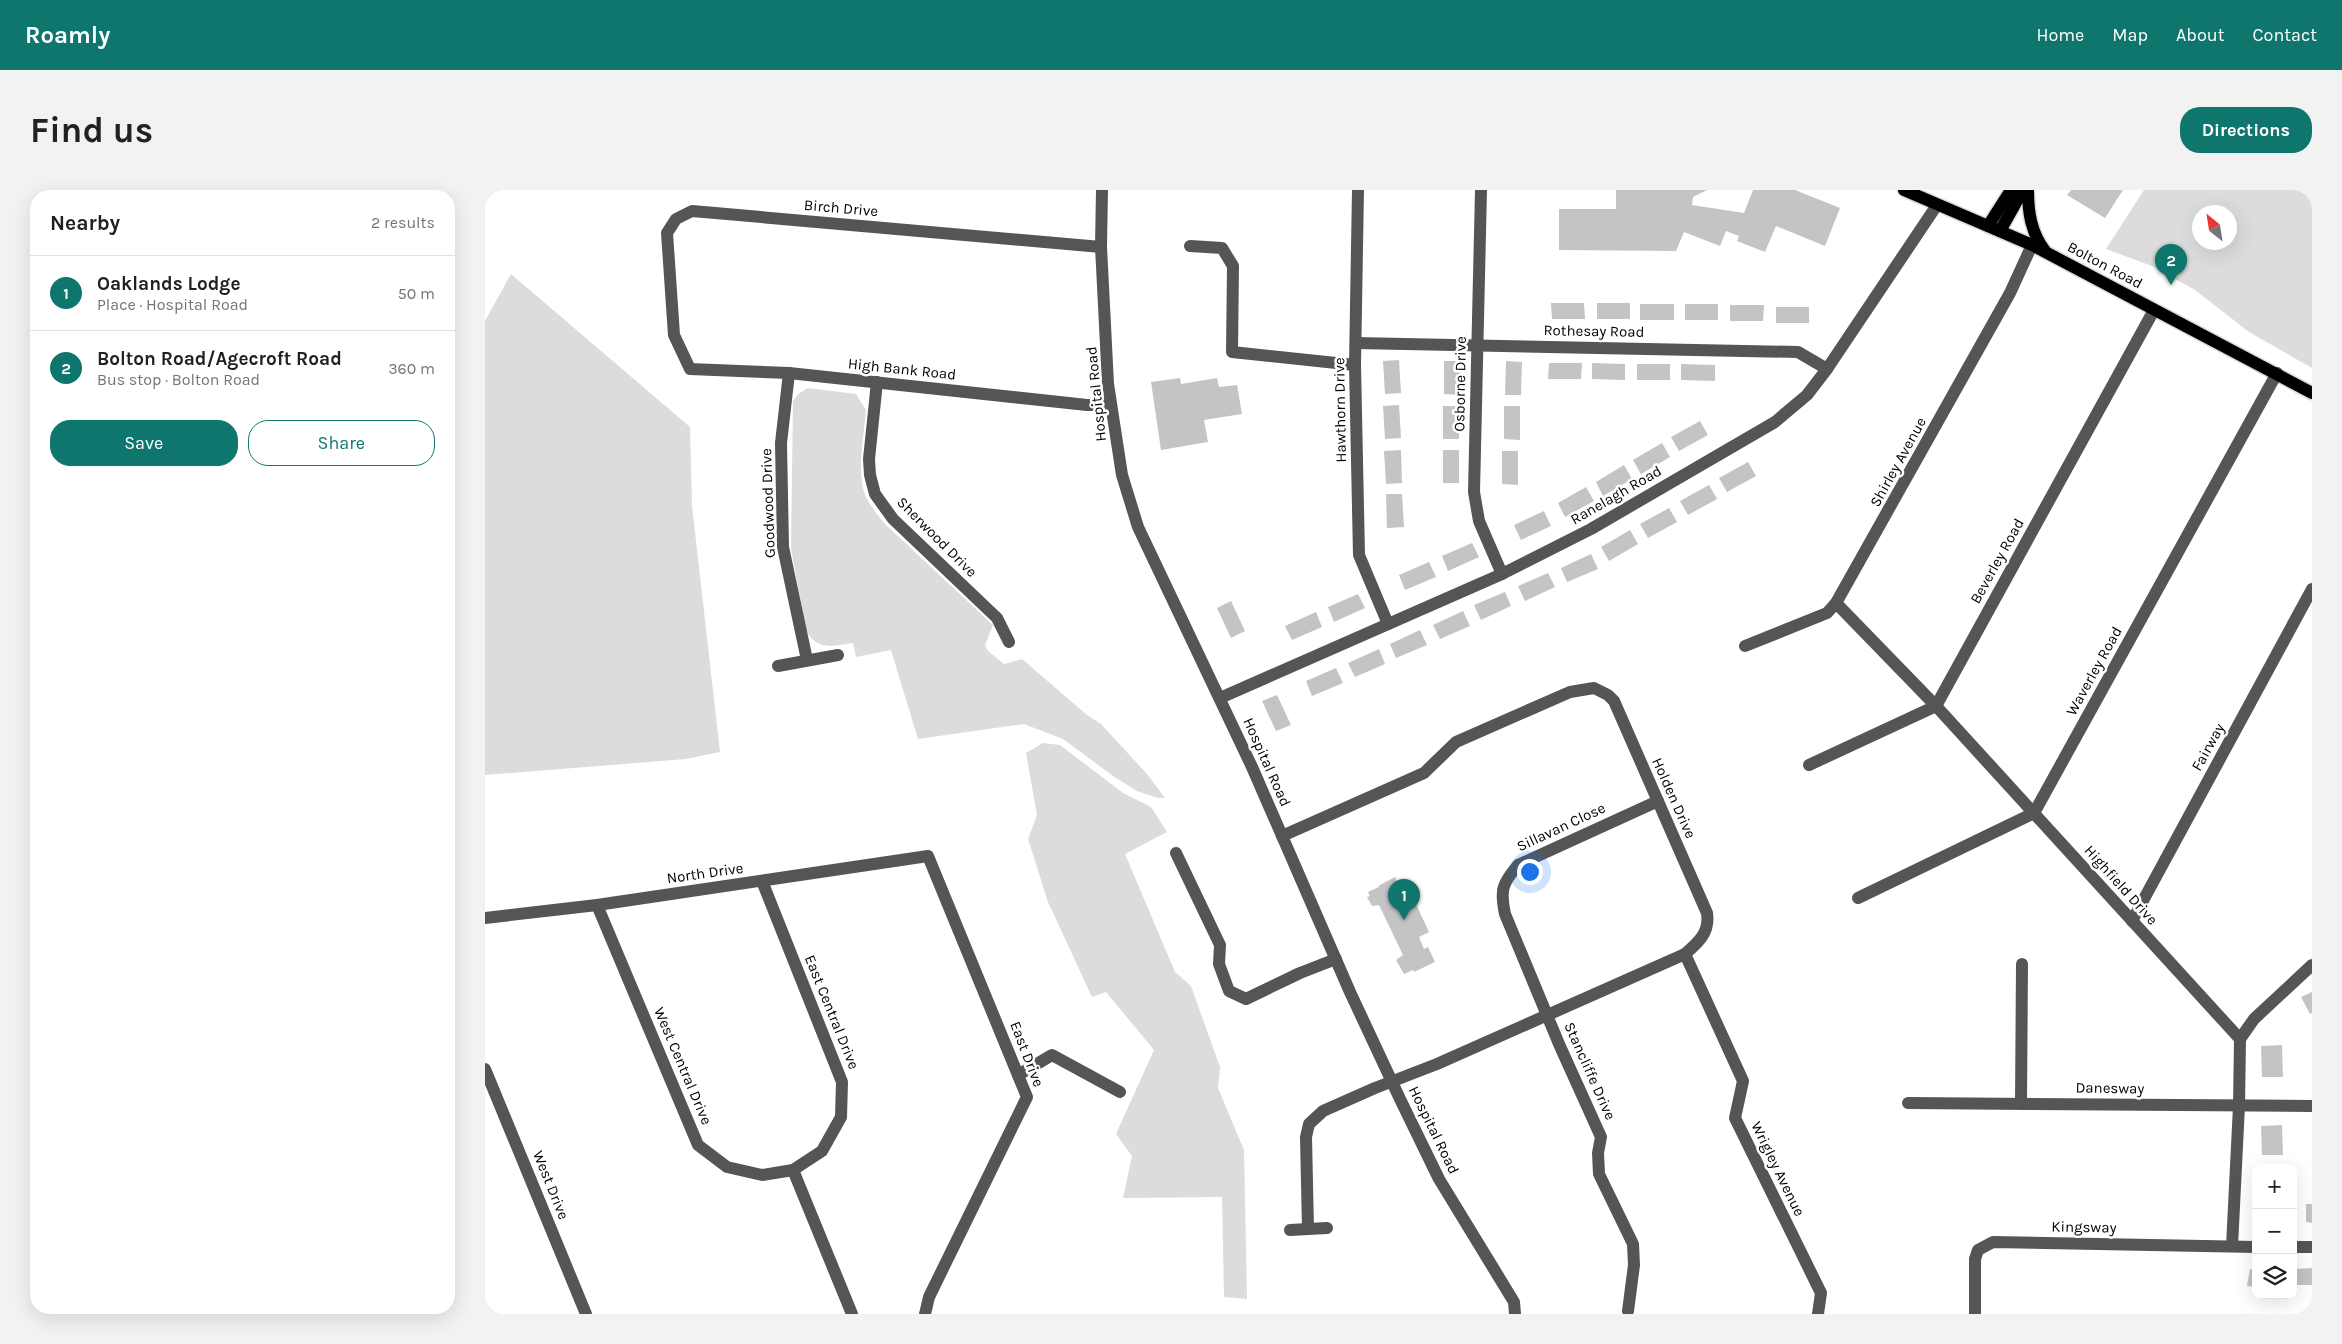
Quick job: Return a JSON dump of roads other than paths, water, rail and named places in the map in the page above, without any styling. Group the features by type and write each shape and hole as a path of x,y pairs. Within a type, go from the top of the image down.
{"main road":[{"name":"Bolton Road","path":"1904,190 2032,245 2312,393"},
{"path":"1988,226 2011,190"},
{"path":"2000,231 2023,190"},
{"path":"2028,190 2029,216 2032,227 2047,253"}],"street":[{"name":"Hospital Road","path":"1101,190 1101,247 1111,405 1122,475 1138,527 1220,698 1336,959 1439,1179 1514,1302 1515,1314"},
{"name":"Hawthorn Drive","path":"1358,190 1355,365 1359,555 1389,624"},
{"name":"Osborne Drive","path":"1481,190 1474,492 1479,521 1502,574"},
{"name":"Ranelagh Road","path":"1220,698 1502,574 1591,529 1775,422 1807,395 1827,369 1937,205"},
{"name":"Birch Drive","path":"690,369 674,335 667,233 676,219 692,211 1101,247"},
{"name":"Shirley Avenue","path":"1745,646 1827,613 1836,603 2011,294 2032,245"},
{"path":"1190,246 1222,248 1233,266 1232,352 1355,365"},
{"name":"Beverley Road","path":"1936,706 2155,310"},
{"name":"Rothesay Road","path":"1356,343 1798,352 1827,369"},
{"name":"High Bank Road","path":"690,369 789,373 1087,405 1111,405"},
{"name":"Goodwood Drive","path":"789,373 781,443 783,547 807,660"},
{"name":"Waverley Road","path":"2034,813 2277,374"},
{"name":"Sherwood Drive","path":"877,382 869,459 870,475 875,494 893,519 997,618 1009,642"},
{"name":"Fairway","path":"2132,921 2312,589"},
{"name":"Highfield Drive","path":"1836,603 1936,706 2239,1039"},
{"path":"778,666 838,655"},
{"name":"Holden Drive","path":"1282,836 1424,773 1456,742 1582,688 1594,688 1601,690 1614,701 1707,912 1708,923 1703,936 1685,954 1437,1064 1323,1111 1309,1124 1306,1151 1308,1229"},
{"path":"1809,766 1936,706"},
{"name":"Sillavan Close","path":"1547,1015 1505,914 1501,896 1505,881 1518,865 1658,801"},
{"path":"1858,898 2034,813"},
{"path":"1176,853 1220,945 1219,964 1229,991 1246,998 1336,959"},
{"name":"North Drive","path":"485,918 597,905 929,856"},
{"name":"East Drive","path":"925,1314 929,1297 1027,1097 929,856"},
{"name":"East Central Drive","path":"762,881 842,1082 841,1117 822,1152 793,1170"},
{"name":"West Central Drive","path":"597,905 699,1145 727,1167 761,1175 793,1170"},
{"name":"Wrigley Avenue","path":"1685,954 1743,1081 1735,1118 1821,1293 1818,1314"},
{"path":"2021,1104 2022,964"},
{"path":"2231,1246 2239,1106 2239,1039 2254,1019 2312,965"},
{"name":"Stancliffe Drive","path":"1547,1015 1601,1137 1598,1153 1599,1174 1633,1244 1634,1266 1628,1312"},
{"path":"1018,1075 1052,1055 1120,1092"},
{"name":"West Drive","path":"485,1069 586,1314"},
{"name":"Danesway","path":"1908,1103 2312,1106"},
{"path":"793,1170 852,1314"},
{"path":"1290,1230 1327,1228"},
{"name":"Kingsway","path":"1975,1314 1975,1259 1978,1250 1993,1242 2252,1247"},
{"path":"2297,1247 2312,1247"}],"place":[{"name":"Bolton Road/Agecroft Road","path":"2171,285"},
{"name":"Oaklands Lodge","path":"1404,920"}]}
